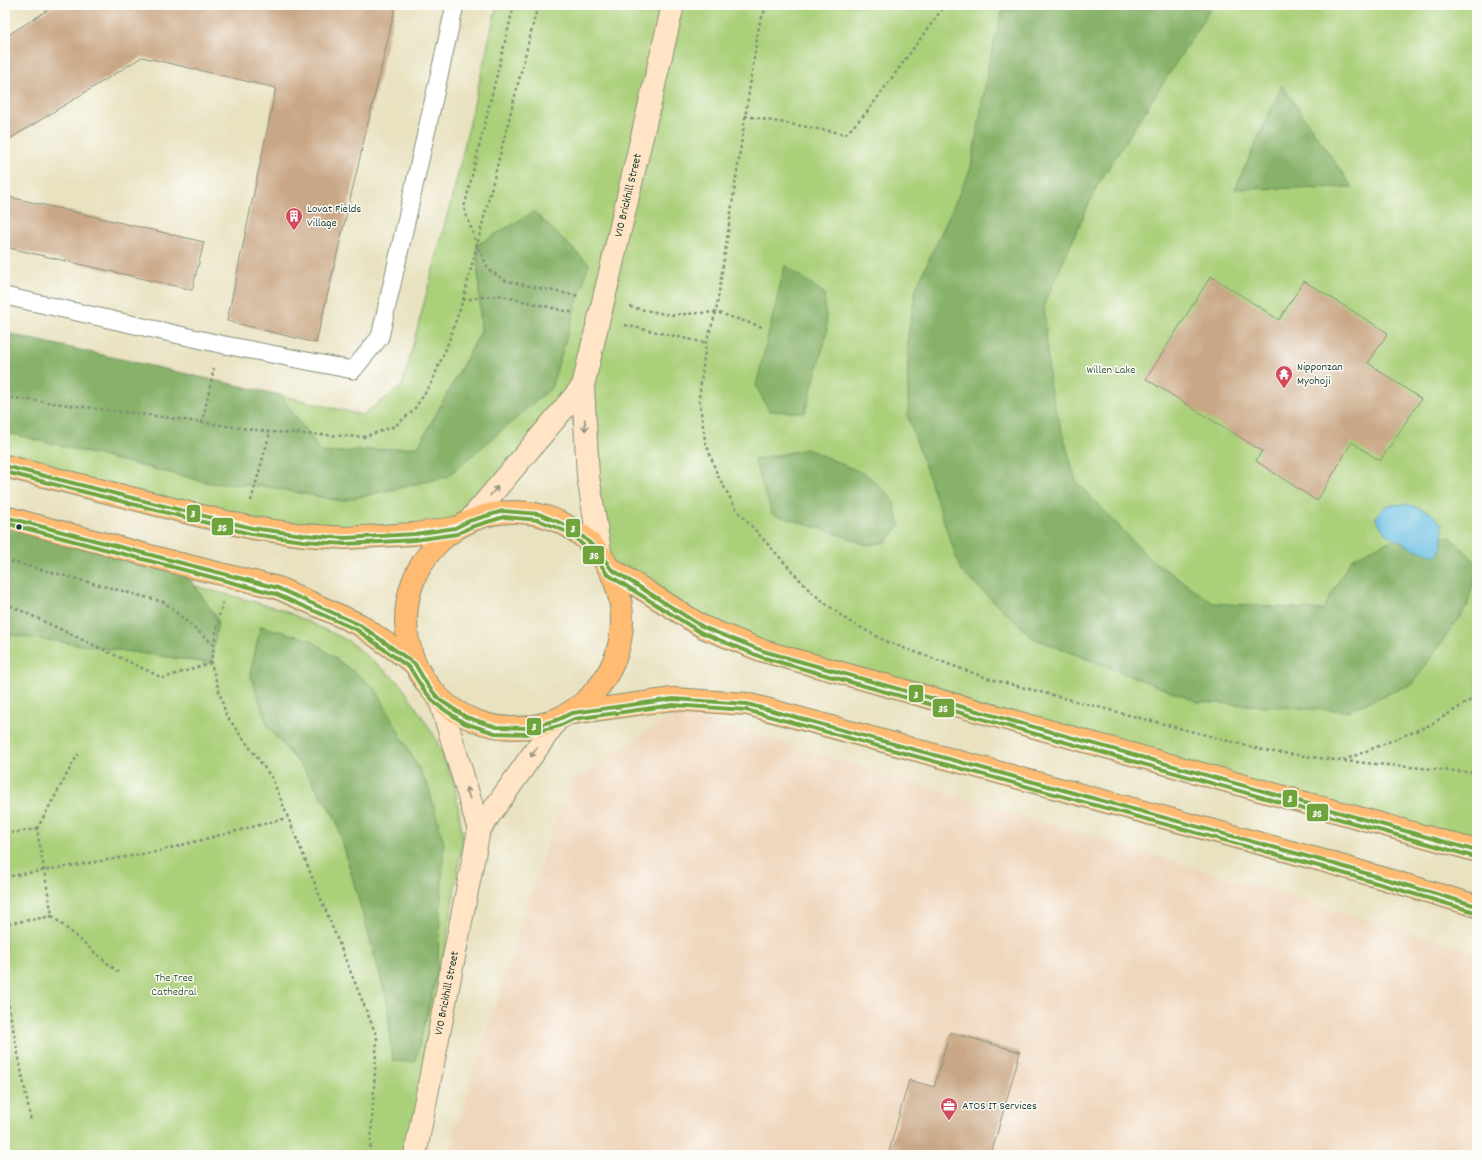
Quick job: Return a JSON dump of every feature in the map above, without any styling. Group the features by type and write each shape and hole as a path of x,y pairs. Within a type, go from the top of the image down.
{"main road":[{"path":"5,466 252,528 303,535 345,538 415,534 462,524 503,511 539,514 573,528 605,560 703,627 762,651 1477,851"},
{"path":"5,517 180,564 278,588 360,625 415,664"},
{"path":"462,524 432,548 415,574 406,604 406,635 415,664 428,686 440,700 466,718 496,727 527,728 564,716 673,699 747,704 1324,861 1477,906"},
{"path":"564,716 597,691 614,664 623,632 622,599 605,560"}],"street":[{"name":"V10 Brickhill Street","path":"605,560 588,476 583,386 673,5"},
{"name":"V10 Brickhill Street","path":"462,524 583,386"},
{"name":"V10 Brickhill Street","path":"440,700 479,830"},
{"name":"V10 Brickhill Street","path":"415,1155 479,830 564,716"}],"lane":[{"path":"5,296 220,344 353,370 380,337 455,5"}],"path":[{"path":"514,5 464,208 477,245 490,270 506,281 584,297"},
{"path":"5,397 270,432 364,437 395,426 413,411 431,384 447,346 462,300 477,245 538,5"},
{"path":"767,5 759,25 716,312 706,344 698,398 705,440 717,474 736,509 812,592 847,620 887,642 987,678 1267,751 1477,773"},
{"path":"745,116 846,134 867,112 945,5"},
{"path":"623,305 670,315 716,312 762,327"},
{"path":"202,422 220,344"},
{"path":"250,507 270,432"},
{"path":"5,560 164,602 214,645"},
{"path":"224,597 211,663 226,715 272,778 377,1037 370,1155"},
{"path":"5,603 163,678 211,663"},
{"path":"1342,760 1430,725 1477,696"},
{"path":"78,754 37,829 52,916 119,973"},
{"path":"5,878 155,852 287,818"},
{"path":"5,834 37,829"},
{"path":"5,924 52,916"},
{"path":"5,986 31,1121"}],"shaded area":[{"path":"679,712 1477,953 1477,1155 448,1155 552,828 574,780"}],"green space":[{"name":"Willen Lake","path":"497,5 1477,5 1477,851 763,651 611,569 600,552 583,386 469,521 345,538 5,466 5,432 211,483 264,486 342,501 550,388 477,245 481,332 418,447 321,453 280,395 362,415 402,386 455,186"},
{"path":"1004,5 1213,5 1097,186 1044,304 1050,388 1076,481 1149,558 1213,603 1323,610 1351,559 1400,536 1451,537 1477,563 1477,569 1467,607 1412,684 1347,711 1198,702 1033,638 961,571 908,417 908,335 916,288 971,168 989,62"},
{"path":"1282,85 1352,187 1235,189"},
{"path":"534,212 589,264 551,388 447,477 342,501 264,486 211,483 5,432 5,333 280,395 322,453 418,447 481,332 477,245"},
{"path":"785,265 824,293 827,332 805,413 769,411 756,386"},
{"path":"807,449 867,475 892,498 900,525 886,542 867,545 829,531 772,514 754,460"},
{"path":"5,517 180,564 218,620 211,663 5,634"},
{"name":"The Tree Cathedral","path":"195,586 281,609 347,640 400,683 434,735 454,782 463,838 413,1155 5,1155 5,634 210,663 218,620","holes":["250,673 437,974 415,1061 393,1061 387,1000 336,819 305,771 268,727"]},
{"path":"261,626 311,640 375,688 428,786 444,843 437,974 415,1062 393,1061 387,1000 336,819 305,771 268,727 250,673"}],"water":[{"path":"1408,504 1430,512 1442,524 1443,545 1436,556 1412,548 1386,534 1375,518 1387,505"}],"building":[{"name":"Lovat Fields Village","path":"56,5 396,5 316,343 227,321 276,88 142,57 5,142 5,37"},
{"path":"5,196 204,242 192,290 5,247"},
{"name":"Nipponzan Myohoji","path":"1211,276 1279,320 1304,281 1388,333 1368,363 1421,399 1380,461 1352,442 1317,501 1256,461 1262,451 1146,379"},
{"name":"ATOS IT Services","path":"950,1032 1020,1052 991,1155 888,1155 909,1080 934,1087"}],"transit line":[{"name":"3","path":"5,466 252,528 303,535 345,538 415,534 455,528 469,521 503,511 539,514 573,528 600,552 611,569 703,627 763,651 1477,851"},
{"name":"3S","path":"5,472 251,534 303,541 345,544 415,540 457,534 471,527 504,517 538,520 570,533 595,556 607,574 700,632 761,657 1475,857"},
{"name":"3","path":"5,517 278,588 360,625 415,664 428,686 440,700 466,717 496,727 527,728 557,720 572,713 673,699 747,704 1324,861 1477,906"},
{"name":"3S","path":"5,523 276,594 357,630 410,668 423,689 436,704 464,723 495,733 527,734 559,726 574,719 673,705 746,710 1322,867 1475,912"}],"place":[{"name":"Lovat Fields Village","path":"294,231"},
{"name":"Nipponzan Myohoji","path":"1284,389"},
{"name":"ATOS IT Services","path":"949,1121"}]}
